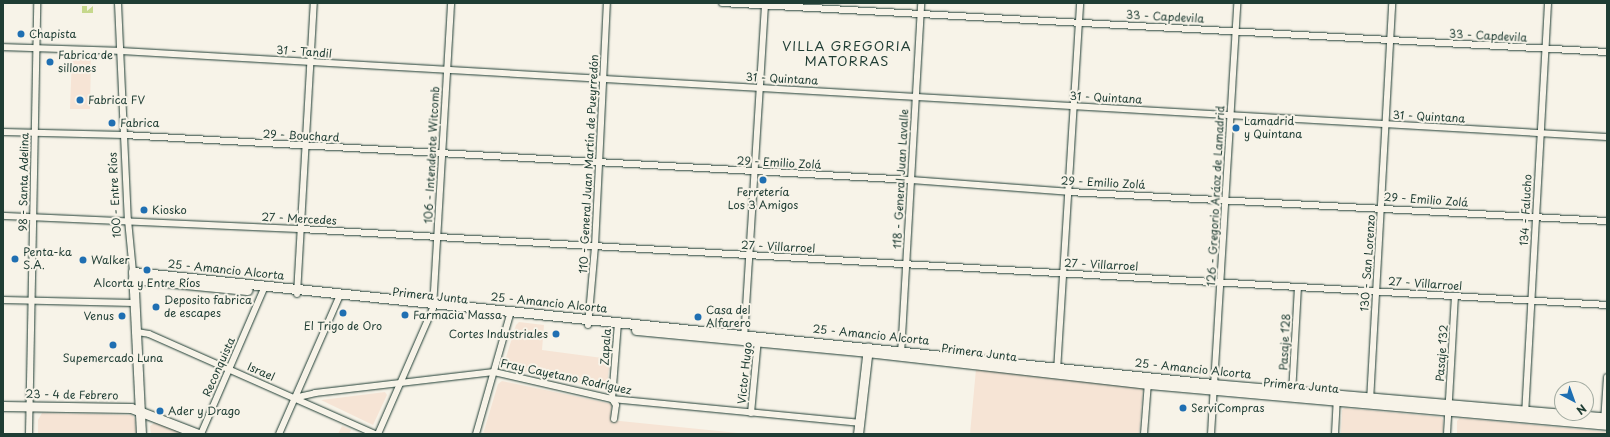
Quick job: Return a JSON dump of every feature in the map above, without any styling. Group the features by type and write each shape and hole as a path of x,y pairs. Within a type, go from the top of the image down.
{"main road":[{"name":"Primera Junta","path":"133,276 433,305 744,338 867,349 1148,381 1606,422"},
{"name":"100 - Entre Ríos","path":"133,276 141,434"},
{"path":"858,434 867,349"},
{"name":"23 - 4 de Febrero","path":"3,406 140,409"},
{"path":"140,409 199,434"}],"street":[{"name":"98 - Santa Adelina","path":"29,434 37,3"},
{"name":"100 - Entre Ríos","path":"118,3 128,220 133,276"},
{"path":"297,292 314,3"},
{"name":"106 - Intendente Witcomb","path":"377,434 433,305 451,3"},
{"name":"110 - General Juan Martín de Pueyrredón","path":"589,322 595,246 598,162 608,3"},
{"name":"33 - Capdevila","path":"722,3 1607,52"},
{"name":"118 - General Juan Lavalle","path":"901,353 922,3"},
{"path":"1057,371 1075,106 1080,3"},
{"name":"126 - Gregorio Aráoz de Lamadrid","path":"1211,434 1237,3"},
{"name":"130 - San Lorenzo","path":"1370,401 1382,207 1392,3"},
{"name":"134 - Falucho","path":"1525,414 1548,3"},
{"path":"744,338 765,5"},
{"name":"31 - Tandil","path":"3,46 311,62 446,72 604,78"},
{"name":"31 - Quintana","path":"604,78 1607,137"},
{"name":"29 - Bouchard","path":"3,132 124,135 598,162"},
{"name":"29 - Emilio Zolá","path":"598,162 754,173 911,180 1069,192 1382,207 1607,221"},
{"name":"27 - Mercedes","path":"3,216 128,220 595,246"},
{"name":"27 - Villarroel","path":"595,246 1376,291 1455,297 1531,299 1607,305"},
{"name":"Pasaje 128","path":"1292,394 1298,287"},
{"name":"Reconquista","path":"199,434 264,289"},
{"path":"279,434 340,296"},
{"name":"Pasaje 132","path":"1447,434 1455,297"},
{"path":"3,300 134,303"},
{"path":"476,434 510,314"},
{"name":"Zapala","path":"614,419 616,405 612,399 618,325"},
{"name":"Israel","path":"137,332 149,334 377,434"},
{"name":"Victor Hugo","path":"751,413 758,339"},
{"name":"Fray Cayetano Rodríguez","path":"294,398 315,393 494,372 612,399 859,423"},
{"path":"1606,422 1607,377"},
{"path":"1144,434 1148,381"},
{"path":"1335,434 1337,398"}],"shaded area":[{"path":"72,56 91,57 90,109 70,109"},
{"path":"519,322 544,325 542,350 610,359 607,385 604,388 506,368 504,364 516,325"},
{"path":"976,369 1140,386 1143,389 1139,434 970,434"},
{"path":"502,381 612,404 610,420 748,434 483,434 498,384"},
{"path":"385,392 387,395 373,425 321,400"},
{"path":"1345,408 1441,417 1443,420 1443,434 1341,434 1342,410"},
{"path":"42,413 132,415 135,419 136,434 38,434 38,420"},
{"path":"1460,418 1607,432 1607,434 1457,434 1457,421"},
{"path":"157,421 186,434 151,434 150,426"},
{"path":"342,426 351,430 349,434 338,434"}],"green space":[{"path":"82,6 87,6 87,11 93,6 93,13 82,13"}],"place":[{"name":"Chapista","path":"21,34"},
{"name":"Fabrica de sillones","path":"50,62"},
{"name":"Fabrica FV","path":"80,100"},
{"name":"Fabrica","path":"112,123"},
{"name":"Lamadrid y Quintana","path":"1236,128"},
{"name":"Ferretería Los 3 Amigos","path":"763,180"},
{"name":"Kiosko","path":"144,210"},
{"name":"Penta-ka S.A.","path":"15,259"},
{"name":"Walker","path":"83,260"},
{"name":"Alcorta y Entre Ríos","path":"147,270"},
{"name":"Deposito fabrica de escapes","path":"156,307"},
{"name":"El Trigo de Oro","path":"343,313"},
{"name":"Farmacia Massa","path":"405,315"},
{"name":"Venus","path":"122,316"},
{"name":"Casa del Alfarero","path":"698,317"},
{"name":"Cortes Industriales","path":"556,334"},
{"name":"Supemercado Luna","path":"113,345"},
{"name":"ServiCompras","path":"1183,408"},
{"name":"Ader y Drago","path":"160,411"}],"district":[{"name":"VILLA GREGORIA MATORRAS","path":"847,54"}]}
